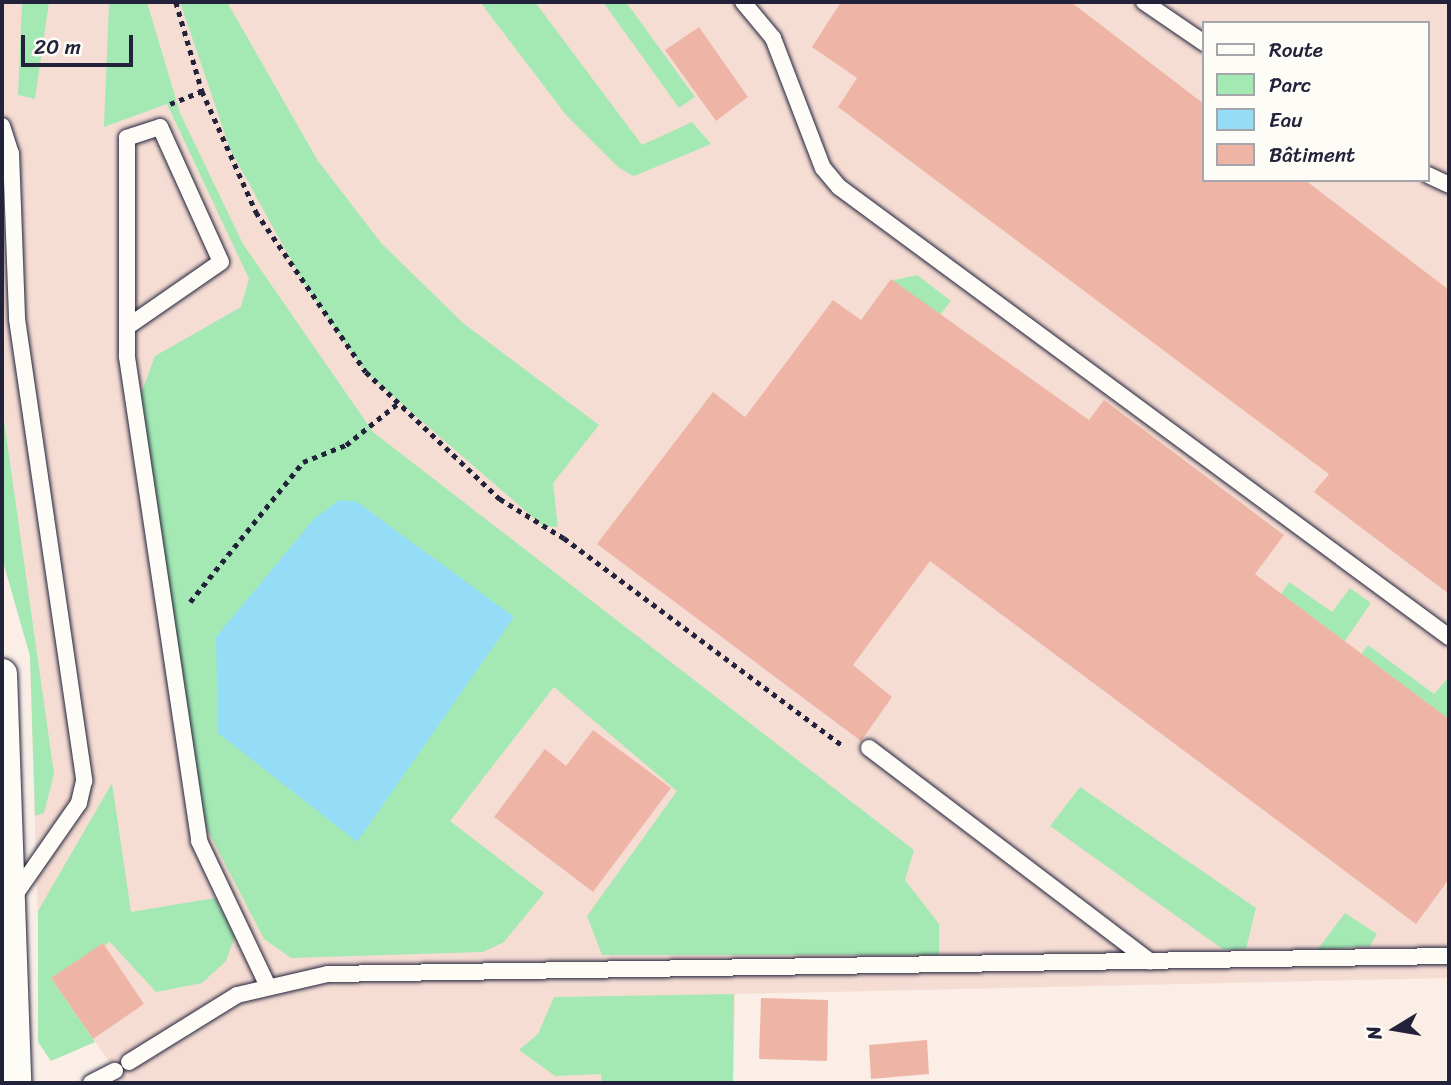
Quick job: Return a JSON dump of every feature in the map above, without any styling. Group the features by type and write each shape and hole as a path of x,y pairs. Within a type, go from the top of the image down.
{"street":[{"path":"2,674 16,1083"}],"lane":[{"path":"743,2 773,38 823,168 839,187 1449,638"},
{"path":"1144,2 1202,42"},
{"path":"2,126 11,153 17,319 84,781 79,803 11,901"},
{"path":"127,327 221,262 160,127 127,138 127,327 167,629 199,841 267,984"},
{"path":"1430,176 1449,185"},
{"path":"869,748 1150,961"},
{"path":"91,1083 122,1067 204,1011 267,984 328,974 1449,956"}],"path":[{"path":"176,2 202,92 256,212 342,344 397,404 463,469 533,523 564,538 847,749 869,748"},
{"path":"167,629 303,462 356,439 397,404"}],"shaded area":[{"path":"2,2 1449,2 1449,978 735,994 733,1083 124,1083 39,960 30,656 2,558"}],"green space":[{"path":"22,2 49,2 35,99 18,95"},
{"path":"109,2 147,2 180,113 243,244 373,432 914,850 905,880 939,924 939,955 602,955 587,916 677,791 554,687 450,821 544,893 504,942 483,952 291,958 264,939 205,825 140,396 155,356 241,307 249,279 167,104 104,127"},
{"path":"180,2 227,2 318,161 382,244 463,323 599,425 553,483 558,527 543,526 364,371 303,282 230,149"},
{"path":"480,2 535,2 642,145 692,122 711,144 634,176 619,168 566,115"},
{"path":"603,2 626,2 695,97 679,108"},
{"path":"917,275 951,301 938,317 890,281"},
{"path":"2,406 54,774 44,813 35,816 30,656 2,558"},
{"path":"1289,582 1332,612 1350,588 1371,603 1344,642 1280,596"},
{"path":"1368,645 1434,694 1449,677 1449,723 1359,657"},
{"path":"112,783 131,912 215,898 235,936 226,961 202,983 156,992 110,942 51,978 95,1042 51,1061 38,1042 38,911"},
{"path":"1080,787 1256,908 1246,949 1224,950 1050,826"},
{"path":"1345,913 1377,934 1370,946 1317,950"},
{"path":"734,994 733,1083 602,1083 601,1074 555,1076 519,1050 538,1034 554,997"}],"water":[{"path":"339,500 357,502 514,617 357,842 218,733 216,637 314,519"}],"building":[{"path":"841,2 1071,2 1202,102 1202,182 1308,182 1449,290 1449,594 1314,492 1329,474 838,107 857,78 812,47"},
{"path":"699,27 748,97 716,121 665,50"},
{"path":"891,279 1089,420 1104,400 1284,535 1255,574 1449,719 1449,879 1416,924 930,561 853,665 892,697 861,741 597,544 713,392 745,417 833,300 861,320"},
{"path":"593,730 671,788 593,892 494,817 545,749 566,766"},
{"path":"103,943 144,1004 93,1039 51,978"},
{"path":"761,998 828,1000 827,1061 759,1059"},
{"path":"927,1040 929,1074 871,1079 869,1045"}]}
